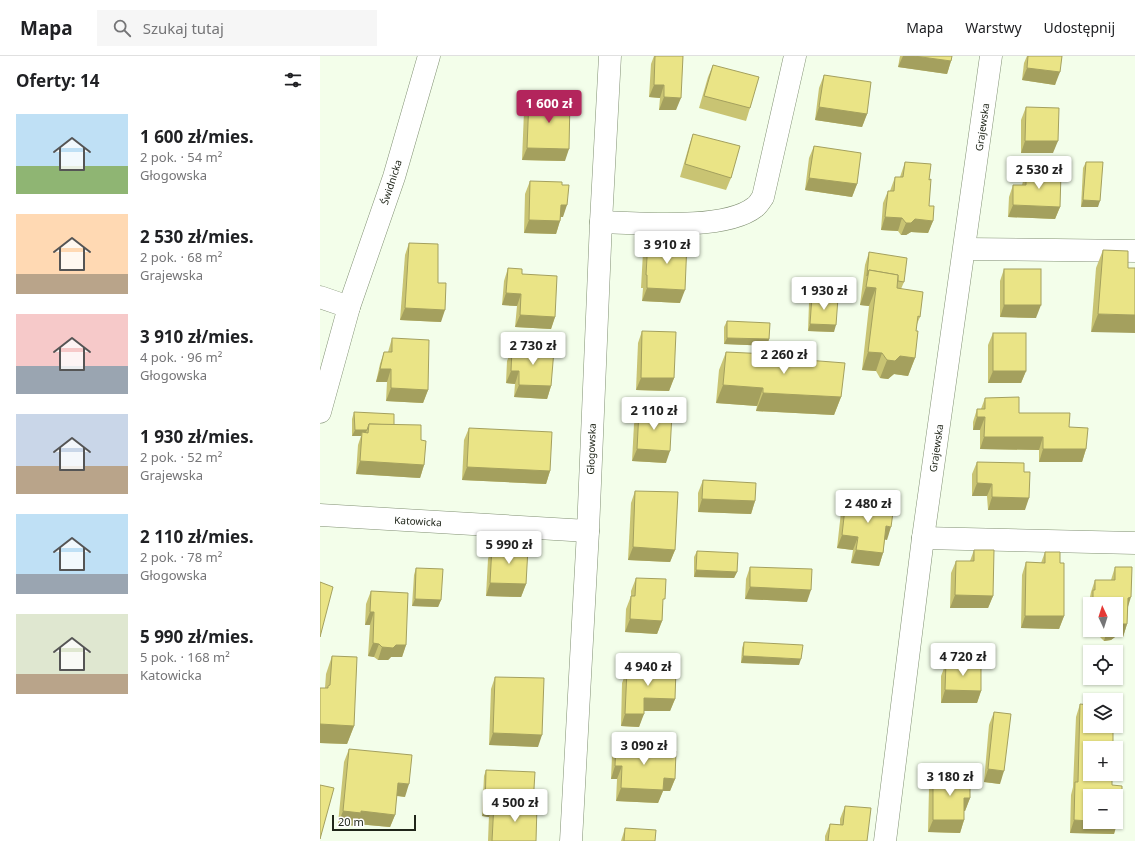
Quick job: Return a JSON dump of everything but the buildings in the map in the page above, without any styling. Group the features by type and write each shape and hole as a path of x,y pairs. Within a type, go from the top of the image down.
{"street":[{"name":"Świdnicka","path":"320,412 349,307 394,177 429,56"},
{"name":"Głogowska","path":"571,841 588,531 601,222 610,56"},
{"path":"601,222 676,224 709,222 731,217 756,207 763,197 795,56"},
{"name":"Grajewska","path":"885,841 923,538 965,249 991,56"},
{"path":"965,249 1135,251"},
{"path":"320,297 349,307"},
{"name":"Katowicka","path":"320,515 588,531"},
{"path":"923,538 1135,543"}]}
